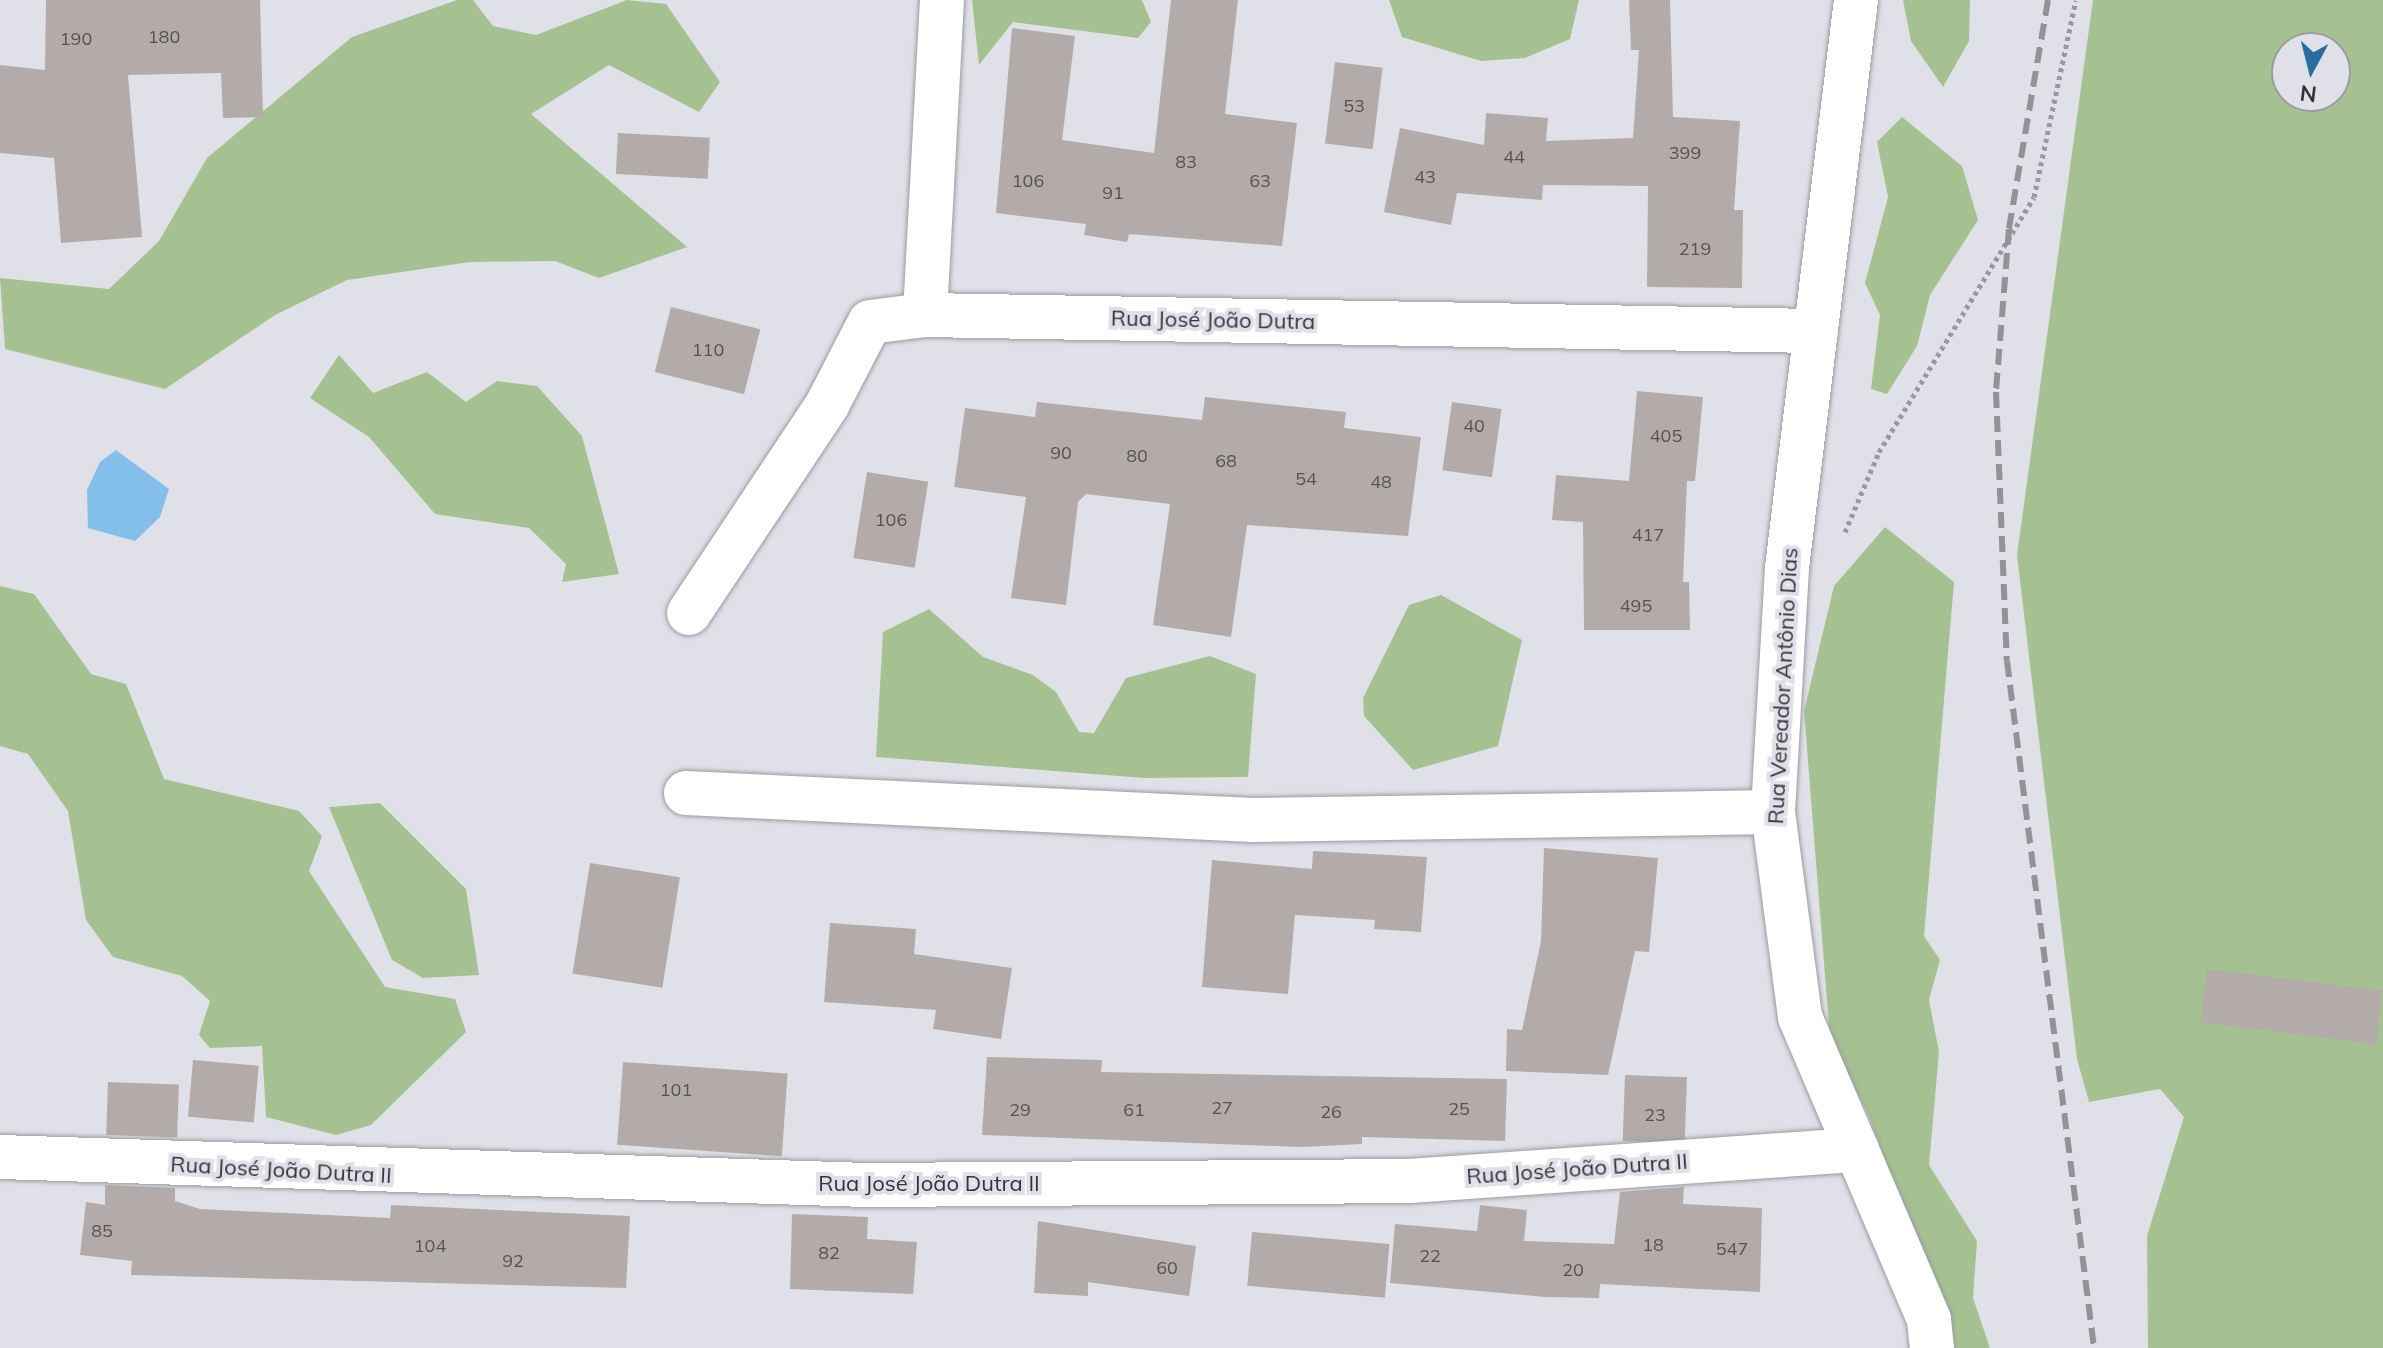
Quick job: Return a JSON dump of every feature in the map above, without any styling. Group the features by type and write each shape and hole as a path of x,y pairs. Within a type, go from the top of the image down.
{"street":[{"path":"925,315 942,0"},
{"name":"Rua Vereador Antônio Dias","path":"1856,0 1787,568 1773,812 1800,1017 1929,1320 1932,1348"},
{"name":"Rua José João Dutra","path":"689,613 768,500 870,322 925,315 1816,331"},
{"path":"686,793 1253,820 1773,812"},
{"name":"Rua José João Dutra II","path":"0,1157 868,1185 1410,1181 1857,1150"}],"path":[{"path":"1787,568 1834,552 1879,452 2034,197 2076,0"}],"green space":[{"path":"457,0 473,0 493,26 536,35 627,0 666,4 720,82 699,112 609,65 531,114 687,247 599,278 555,261 470,262 347,280 275,315 165,389 5,349 0,278 109,289 159,241 207,158 352,37"},
{"path":"972,0 1142,0 1151,22 1138,38 1013,22 979,65"},
{"path":"1389,0 1579,0 1570,39 1525,58 1481,61 1402,37"},
{"path":"1903,0 1970,0 1969,41 1943,87 1911,41"},
{"path":"2093,0 2383,0 2383,1348 2148,1348 2147,1236 2184,1117 2160,1089 2089,1102 2077,1059 2017,555"},
{"path":"1902,117 1962,166 1978,220 1930,295 1917,346 1887,394 1871,389 1880,315 1865,283 1888,197 1877,142"},
{"path":"339,355 373,393 427,372 466,402 497,381 537,386 582,436 619,574 562,582 566,564 529,528 435,514 369,437 310,398"},
{"path":"1885,527 1954,582 1924,936 1940,960 1929,1000 1939,1052 1929,1165 1977,1241 1973,1298 1990,1348 1955,1348 1868,1114 1830,1038 1804,711 1834,586"},
{"path":"0,586 34,594 91,674 126,684 164,779 299,811 322,836 309,871 385,987 455,999 466,1032 371,1125 336,1135 266,1117 262,1046 210,1048 199,1035 210,1001 182,976 113,957 86,920 68,811 28,754 0,746"},
{"path":"1441,595 1522,640 1498,746 1413,770 1364,716 1363,698 1409,605"},
{"path":"929,609 983,657 1033,675 1056,692 1079,732 1094,733 1126,678 1210,656 1256,674 1248,777 1144,778 876,757 883,632"},
{"path":"380,803 466,889 479,975 423,978 392,960 329,807"}],"water":[{"path":"116,450 169,489 160,517 135,541 88,528 87,490 100,462"}],"building":[{"path":"46,0 260,0 263,117 223,118 221,73 128,75 142,237 61,243 54,158 0,153 0,65 45,70"},
{"path":"1171,0 1238,0 1225,114 1297,123 1282,246 1129,234 1127,242 1084,235 1086,224 996,213 1012,28 1075,36 1062,140 1154,153"},
{"path":"1629,0 1670,0 1673,117 1740,121 1734,210 1743,210 1742,288 1647,287 1648,186 1543,185 1542,200 1457,193 1451,225 1384,212 1400,128 1484,145 1486,113 1548,118 1546,141 1633,138 1639,50 1631,50"},
{"path":"1335,62 1383,68 1373,149 1325,143"},
{"path":"618,133 710,138 708,179 616,174"},
{"path":"671,307 760,329 744,394 655,372"},
{"path":"1637,391 1703,397 1695,481 1687,481 1683,582 1689,582 1690,630 1584,630 1583,522 1552,520 1556,475 1629,481"},
{"path":"1205,397 1346,412 1344,428 1421,437 1408,536 1247,525 1231,637 1153,625 1170,504 1086,494 1078,502 1066,605 1011,598 1026,497 954,487 965,408 1035,417 1037,402 1202,420"},
{"path":"1452,402 1502,409 1492,477 1442,470"},
{"path":"867,472 928,482 915,568 853,558"},
{"path":"1544,848 1658,858 1649,952 1635,951 1608,1075 1506,1071 1507,1029 1522,1030 1541,941"},
{"path":"1313,851 1427,857 1421,932 1374,929 1375,920 1295,915 1288,994 1202,987 1212,860 1312,869"},
{"path":"590,863 680,877 662,988 572,974"},
{"path":"830,923 916,929 914,954 1012,968 1001,1039 933,1029 936,1010 824,1002"},
{"path":"2207,969 2383,991 2376,1044 2200,1023"},
{"path":"987,1057 1102,1060 1101,1072 1507,1079 1505,1141 1362,1137 1362,1144 1302,1147 982,1135"},
{"path":"193,1060 259,1066 254,1123 188,1117"},
{"path":"623,1062 788,1074 782,1156 617,1145"},
{"path":"1625,1075 1687,1077 1685,1143 1623,1141"},
{"path":"108,1082 179,1084 177,1137 106,1135"},
{"path":"105,1185 175,1188 175,1201 200,1209 390,1218 391,1205 630,1216 626,1288 131,1275 132,1261 80,1255 86,1202 105,1205"},
{"path":"1684,1187 1683,1204 1762,1208 1760,1292 1600,1284 1599,1298 1545,1297 1390,1283 1395,1224 1477,1231 1480,1205 1527,1210 1524,1241 1614,1244 1620,1192"},
{"path":"792,1214 868,1217 867,1239 917,1242 913,1294 790,1289"},
{"path":"1038,1221 1196,1246 1189,1296 1088,1282 1088,1296 1034,1293"},
{"path":"1252,1232 1389,1244 1385,1298 1247,1286"}],"railway":[{"path":"2048,0 2009,229 1996,392 2007,661 2094,1348"}]}
